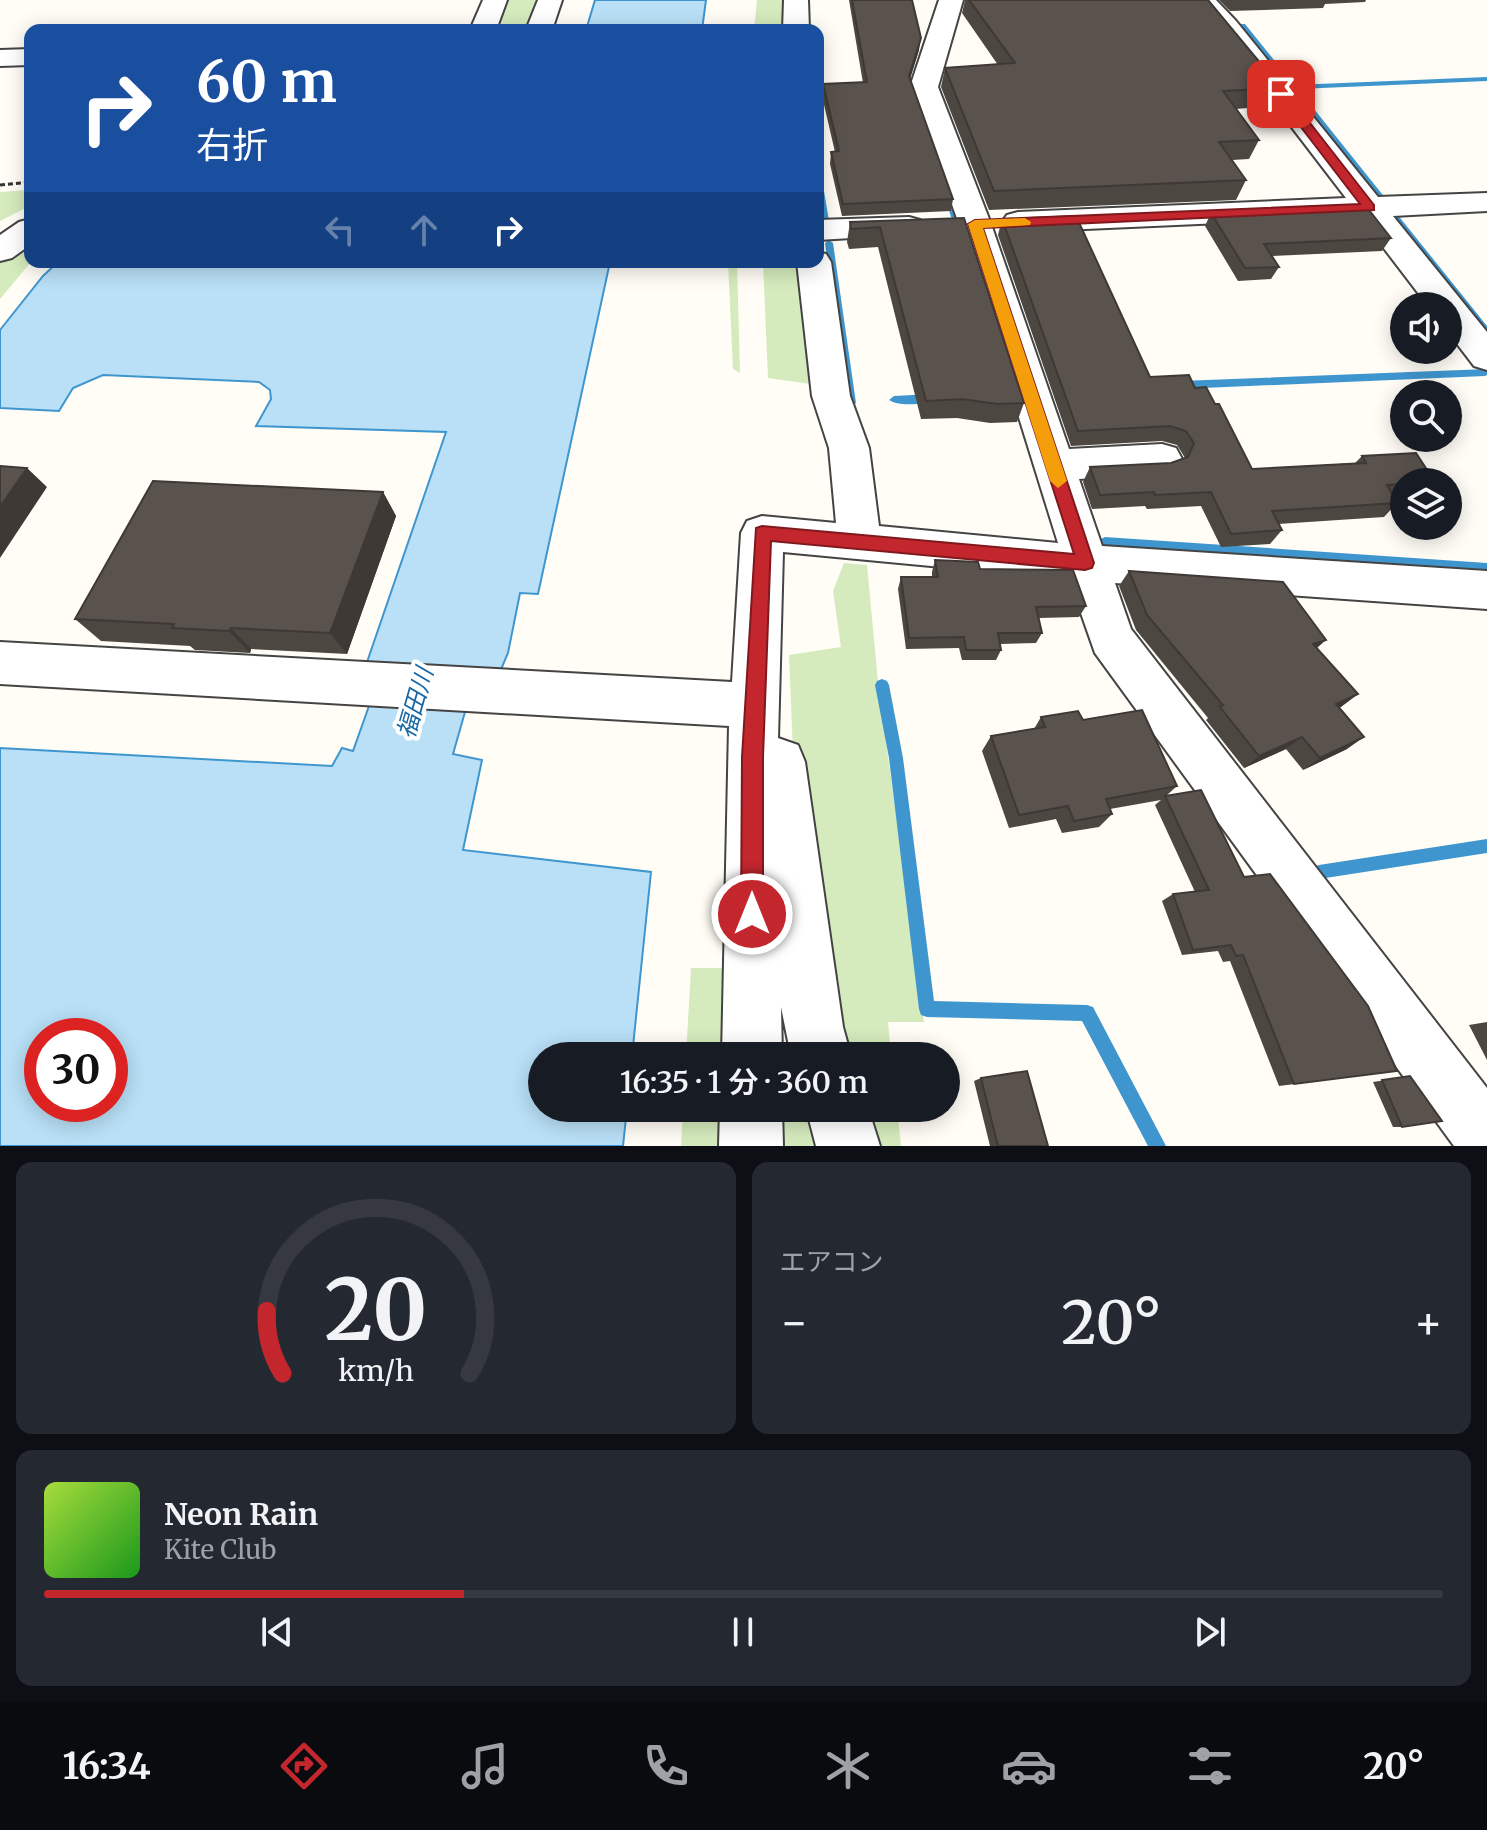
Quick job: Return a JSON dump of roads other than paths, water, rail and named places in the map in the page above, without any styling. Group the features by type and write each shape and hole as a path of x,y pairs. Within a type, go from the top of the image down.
{"street":[{"path":"485,24 495,0"},
{"path":"541,24 550,0"},
{"path":"796,0 796,24"},
{"path":"951,0 924,87 975,224 1111,639 1487,1139"},
{"path":"1202,0 1227,26 1435,292"},
{"path":"0,58 24,57"},
{"path":"824,230 1487,202"},
{"path":"815,268 831,396 849,448 860,543"},
{"path":"1462,326 1487,357"},
{"path":"1053,465 1162,459"},
{"path":"752,1042 752,757 762,533 1085,563 1487,590"},
{"path":"0,663 756,705"},
{"path":"752,757 780,762 817,1042"},
{"path":"751,1122 751,1146"},
{"path":"841,1122 848,1146"}],"water":[{"path":"595,0 706,0 703,24 588,24"},
{"name":"福田川","path":"52,268 609,268 538,594 520,593 508,653 485,707 467,705 453,754 482,760 463,850 651,872 633,1042 528,1042 528,1122 626,1122 623,1146 0,1146 0,748 332,766 342,748 353,751 370,703 354,700 446,432 256,426 271,399 270,390 259,382 103,375 73,388 59,411 0,408 0,330"}],"waterway":[{"path":"1243,25 1292,87"},
{"path":"1292,87 1487,79"},
{"path":"1292,87 1383,201"},
{"path":"947,191 955,217"},
{"path":"824,215 825,221"},
{"path":"1394,216 1487,333"},
{"path":"829,243 851,403"},
{"path":"1180,385 1485,372"},
{"path":"894,400 931,398"},
{"path":"1105,542 1487,568"},
{"path":"882,685 896,758 927,1009 1087,1013 1157,1146"},
{"path":"1319,872 1487,846"}]}
